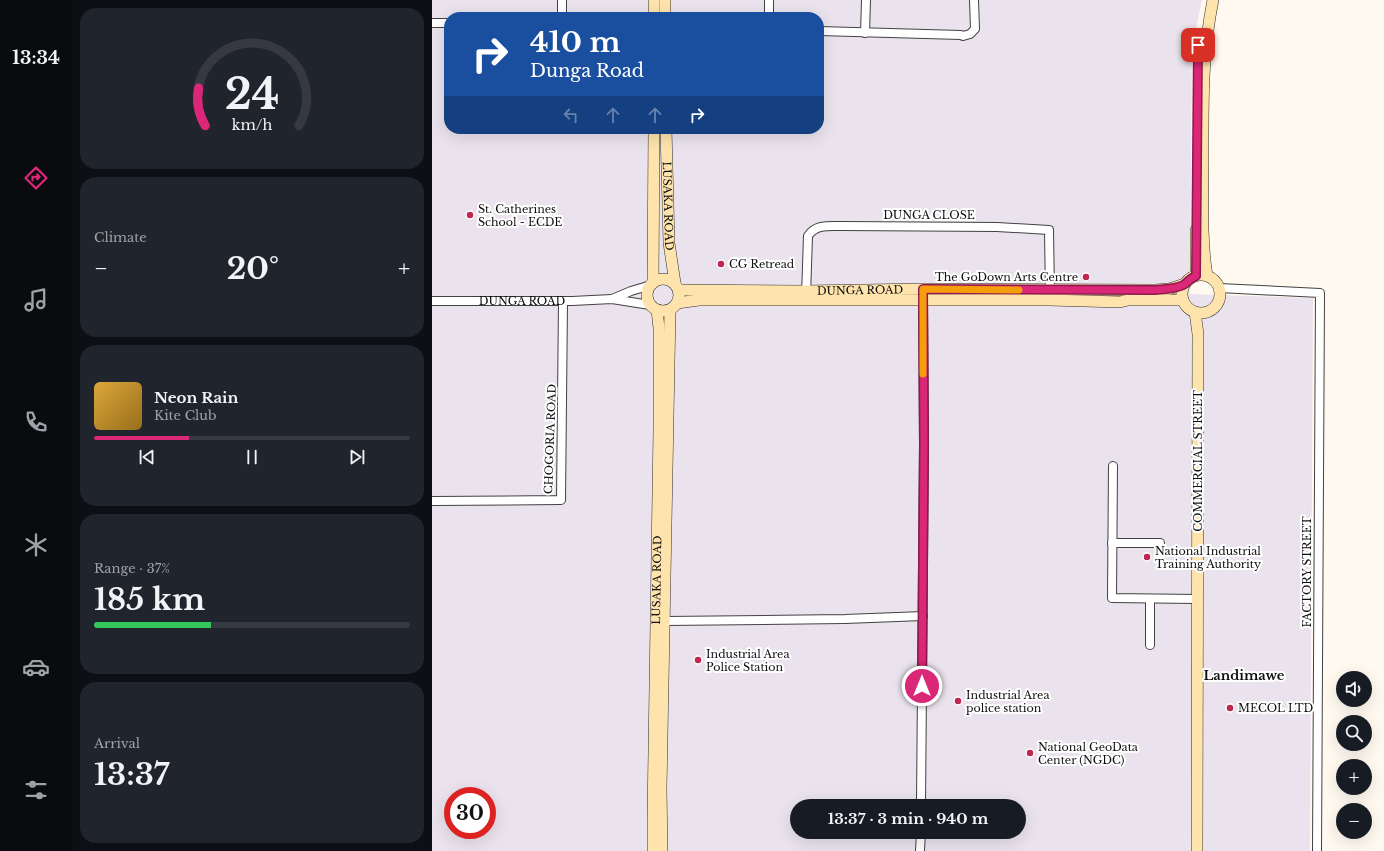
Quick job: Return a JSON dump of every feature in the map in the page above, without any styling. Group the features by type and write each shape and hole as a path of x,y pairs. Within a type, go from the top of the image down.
{"main road":[{"path":"654,0 654,12"},
{"path":"665,0 665,12"},
{"path":"1196,276 1198,45 1205,0"},
{"path":"1207,276 1203,210 1203,87 1205,45 1213,0"},
{"name":"LUSAKA ROAD","path":"652,284 654,134"},
{"name":"LUSAKA ROAD","path":"666,134 669,243 677,287"},
{"path":"1196,276 1207,276 1217,283 1219,288 1220,295 1218,302 1214,308 1207,312 1194,312 1183,300 1182,292 1184,284 1189,279 1196,276"},
{"path":"660,279 665,279 677,287 679,298 673,306 664,311 654,307 647,295 652,284 660,279"},
{"name":"DUNGA ROAD","path":"673,306 699,300 806,295 1050,295 1169,289 1184,284"},
{"name":"DUNGA ROAD","path":"677,287 806,295"},
{"name":"DUNGA ROAD","path":"1050,295 1120,302 1128,300 1183,300"},
{"name":"LUSAKA ROAD","path":"662,851 661,789 673,306"},
{"name":"LUSAKA ROAD","path":"653,851 659,423 659,328 654,307"},
{"name":"COMMERCIAL STREET","path":"1194,312 1198,334 1197,851"},
{"name":"COMMERCIAL STREET","path":"1198,334 1207,312"}],"street":[{"path":"562,0 562,12"},
{"path":"769,0 769,12"},
{"path":"865,33 866,0"},
{"path":"824,31 963,36 970,34 975,29 974,0"},
{"path":"432,23 444,23"},
{"name":"DUNGA CLOSE","path":"806,295 808,236 811,231 816,228 842,226 997,227 1049,230 1050,295"},
{"name":"DUNGA ROAD","path":"612,299 652,284"},
{"name":"FACTORY STREET","path":"1219,288 1320,293 1317,851"},
{"path":"921,799 924,444 923,294"},
{"name":"DUNGA ROAD","path":"432,301 564,301 612,299 654,307"},
{"name":"CHOGORIA ROAD","path":"432,500 561,500 564,301"},
{"path":"1113,466 1112,598 1198,599"},
{"path":"1112,543 1160,544"},
{"path":"1150,599 1150,645"},
{"path":"665,621 845,619 923,616"},
{"path":"920,839 920,851"}],"shaded area":[{"path":"432,0 1202,0 1192,47 1190,294 1313,298 1310,851 432,851"}],"slow traffic":[{"path":"923,374 923,289 1019,290"}],"place":[{"name":"St. Catherines School - ECDE","path":"470,215"},
{"name":"CG Retread","path":"721,264"},
{"name":"The GoDown Arts Centre","path":"1086,277"},
{"name":"National Industrial Training Authority","path":"1147,557"},
{"name":"Industrial Area Police Station","path":"698,660"},
{"name":"Industrial Area police station","path":"958,701"},
{"name":"MECOL LTD","path":"1230,708"},
{"name":"National GeoData Center (NGDC)","path":"1030,753"}],"district":[{"name":"Landimawe","path":"1244,675"}],"route":[{"path":"922,686 924,444 923,289 1155,290 1169,289 1184,284 1189,279 1196,276 1198,45"}]}
